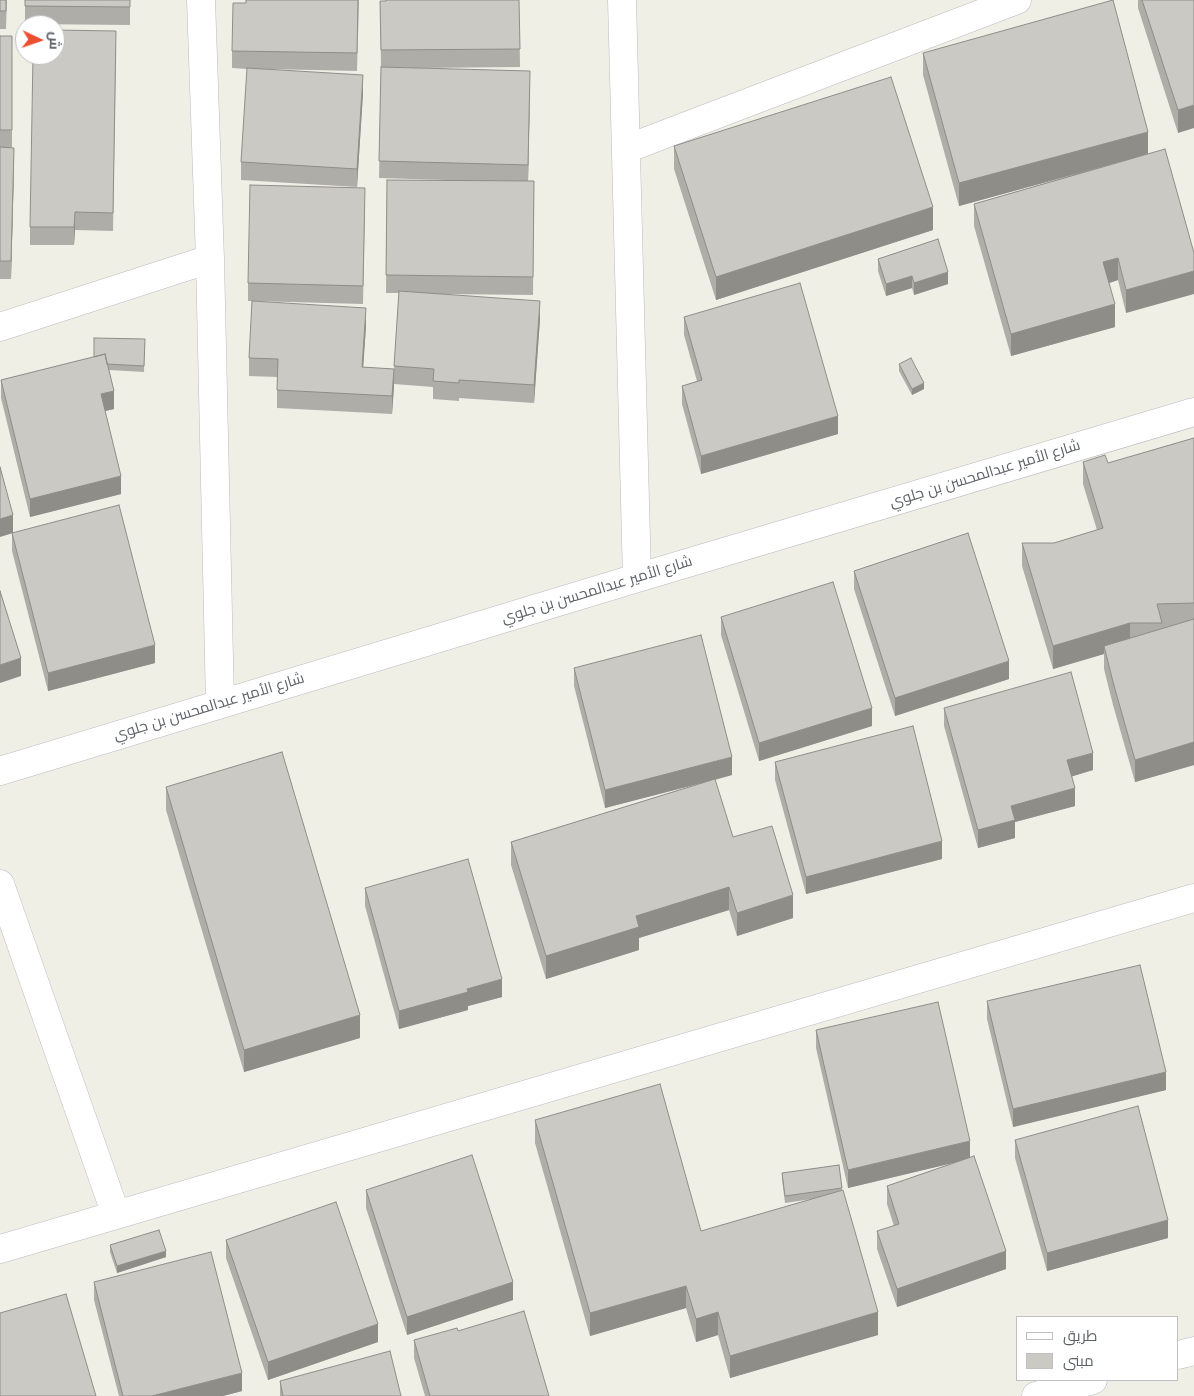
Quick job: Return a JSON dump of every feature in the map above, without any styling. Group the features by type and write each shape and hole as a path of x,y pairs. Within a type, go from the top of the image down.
{"street":[{"path":"201,0 210,259 220,704"},
{"path":"622,0 637,578"},
{"path":"626,149 1017,0"},
{"path":"0,327 210,259"},
{"name":"شارع الأمير عبدالمحسن بن جلوي","path":"0,771 1194,412"},
{"path":"0,884 116,1215"},
{"path":"0,1249 1194,898"},
{"path":"1179,1356 1194,1351"},
{"path":"1036,1396 1089,1381"}],"building":[{"path":"0,0 6,0 6,11 0,11"},
{"path":"25,0 130,0 130,7 25,6"},
{"path":"246,0 358,0 357,53 232,51 233,3 246,3"},
{"path":"519,0 520,49 381,50 380,1"},
{"path":"1113,0 1148,132 959,183 923,53"},
{"path":"1142,0 1194,0 1194,105 1178,110"},
{"path":"65,30 116,31 113,213 75,212 74,227 30,227 33,65 65,65"},
{"path":"0,36 12,36 12,130 0,130"},
{"path":"381,67 530,71 528,165 379,161"},
{"path":"247,68 363,75 357,169 241,162"},
{"path":"891,77 933,207 716,277 674,146"},
{"path":"0,147 14,148 11,261 0,261"},
{"path":"1165,149 1194,253 1194,271 1126,290 1118,258 1103,262 1115,304 1011,334 974,204"},
{"path":"387,180 534,181 533,277 386,275"},
{"path":"250,185 365,188 363,286 248,283"},
{"path":"938,239 948,272 914,283 912,276 886,284 878,259"},
{"path":"800,283 838,416 701,456 682,386 702,380 684,317"},
{"path":"399,291 540,301 534,385 459,380 459,383 433,381 434,369 394,366"},
{"path":"252,301 366,308 362,367 394,369 392,396 277,390 278,359 249,358"},
{"path":"94,338 145,339 144,366 107,364 105,354 94,357"},
{"path":"105,354 114,391 101,394 121,476 30,499 1,380"},
{"path":"911,358 924,383 912,389 899,364"},
{"path":"1194,438 1194,603 1157,604 1162,623 1130,623 1053,646 1022,543 1054,543 1103,528 1083,462 1105,455 1108,463"},
{"path":"0,467 13,515 0,519"},
{"path":"119,505 155,645 48,673 12,533"},
{"path":"968,533 1009,661 895,698 854,571"},
{"path":"833,582 872,708 759,743 721,617"},
{"path":"0,591 21,658 0,665"},
{"path":"1194,619 1194,742 1135,760 1104,646"},
{"path":"701,635 732,757 605,790 574,668"},
{"path":"1071,672 1093,753 1067,760 1075,788 1011,806 1015,820 978,830 944,708"},
{"path":"913,726 942,841 806,877 775,762"},
{"path":"282,752 360,1015 244,1050 166,787"},
{"path":"715,779 733,837 772,826 793,895 737,913 729,887 636,916 639,927 546,956 511,842"},
{"path":"468,859 502,979 467,989 468,992 399,1011 365,888"},
{"path":"1140,965 1166,1072 1013,1109 987,1001"},
{"path":"938,1002 970,1141 848,1170 816,1030"},
{"path":"660,1084 701,1231 843,1190 878,1312 730,1356 718,1312 696,1319 686,1286 590,1313 535,1120"},
{"path":"1138,1106 1168,1220 1047,1253 1015,1140"},
{"path":"472,1155 513,1282 407,1317 366,1190"},
{"path":"974,1156 1006,1251 897,1289 877,1231 899,1224 887,1186"},
{"path":"839,1165 842,1188 785,1196 782,1173"},
{"path":"336,1202 378,1324 268,1362 226,1240"},
{"path":"159,1230 166,1251 117,1266 110,1245"},
{"path":"211,1252 242,1373 152,1396 123,1396 94,1282"},
{"path":"66,1294 96,1396 0,1396 0,1313"},
{"path":"524,1311 549,1396 430,1396 414,1340 457,1328 458,1331"},
{"path":"390,1351 401,1396 283,1396 280,1381"}]}
